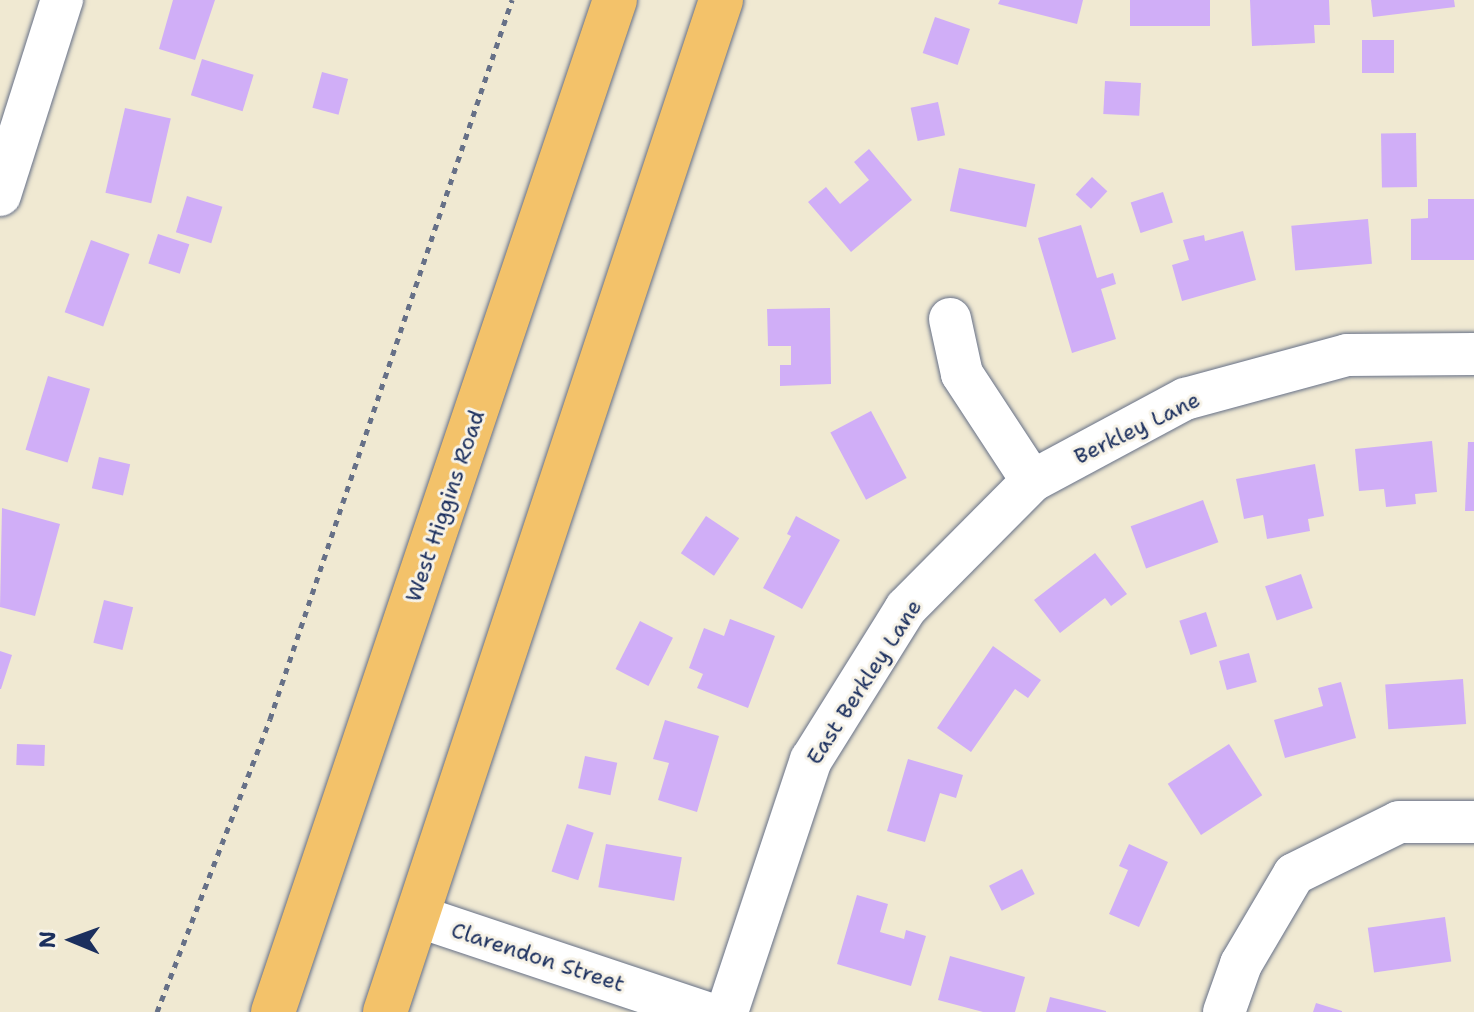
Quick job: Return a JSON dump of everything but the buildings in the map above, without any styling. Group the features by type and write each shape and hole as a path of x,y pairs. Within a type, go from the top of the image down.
{"main road":[{"name":"West Higgins Road","path":"273,1012 615,0"},
{"path":"385,1012 721,0"}],"street":[{"path":"0,195 62,0"},
{"path":"950,319 962,374 1032,481"},
{"name":"Berkley Lane","path":"1032,481 1185,399 1347,355 1474,354"},
{"name":"East Berkley Lane","path":"727,1012 811,760 906,608 1032,481"},
{"path":"1224,1012 1241,964 1294,874 1399,822 1474,822"},
{"name":"Clarendon Street","path":"417,916 704,1012"}],"path":[{"path":"157,1012 270,719 512,0"}]}
